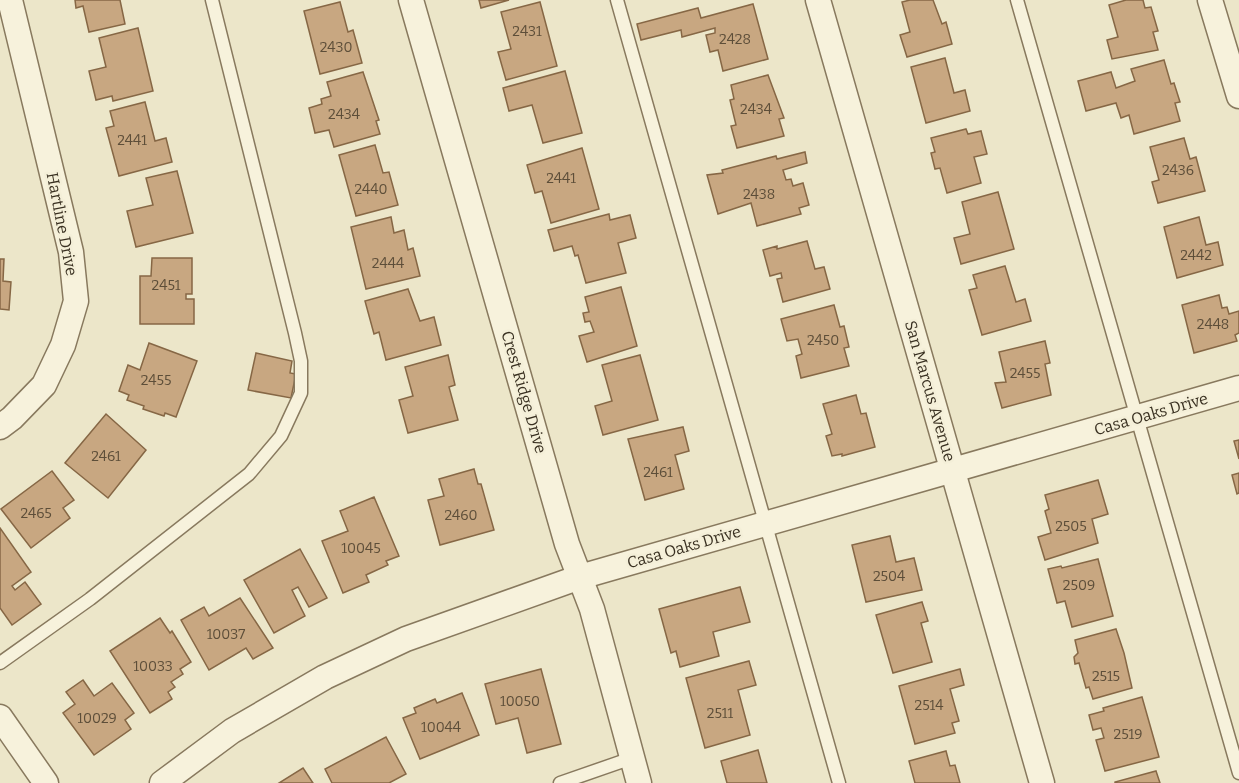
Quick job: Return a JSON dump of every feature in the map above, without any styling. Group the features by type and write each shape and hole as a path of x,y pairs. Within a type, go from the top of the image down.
{"street":[{"name":"Hartline Drive","path":"0,427 44,385 63,345 76,302 71,252 10,0"},
{"name":"Crest Ridge Drive","path":"411,0 567,544 592,609 639,783"},
{"name":"San Marcus Avenue","path":"818,0 1042,783"},
{"path":"1210,0 1239,96"},
{"name":"Casa Oaks Drive","path":"162,783 232,731 325,677 406,639 580,577 1239,388"},
{"path":"0,717 46,783"}],"lane":[{"path":"0,663 90,599 249,474 280,436 301,393 301,361 296,333 212,0"},
{"path":"616,0 839,783"},
{"path":"1017,0 1239,773"},
{"path":"560,783 632,758"}],"building":[{"path":"75,0 120,0 125,24 89,32 83,6 76,8"},
{"path":"479,0 509,0 481,8"},
{"path":"933,0 942,24 946,22 952,44 907,57 900,35 910,32 902,2"},
{"path":"1126,0 1143,0 1145,8 1151,7 1158,31 1153,32 1158,50 1112,59 1107,40 1118,37 1109,5"},
{"path":"340,2 348,32 353,30 362,63 320,74 304,11"},
{"path":"540,2 557,66 506,80 498,52 511,49 501,12"},
{"path":"753,4 768,59 723,71 718,50 710,52 706,35 715,33 715,28 682,37 681,30 641,40 637,24 698,8 701,18"},
{"path":"138,28 153,91 113,101 112,96 96,100 89,71 106,67 99,38"},
{"path":"945,58 954,93 965,90 970,111 926,123 911,67"},
{"path":"1164,60 1171,84 1174,83 1180,102 1175,103 1180,121 1134,134 1129,115 1121,118 1116,103 1086,111 1078,81 1111,72 1116,88 1135,81 1131,69"},
{"path":"565,71 582,133 543,143 532,105 509,111 503,88"},
{"path":"363,72 379,120 376,121 380,134 334,147 329,130 315,133 309,108 322,104 321,99 331,96 327,82"},
{"path":"768,75 784,118 779,119 784,136 737,148 731,126 736,125 730,100 734,99 731,85"},
{"path":"145,102 155,141 166,138 172,162 119,176 106,128 114,126 110,111"},
{"path":"966,129 968,134 981,131 987,154 974,157 981,183 947,193 940,168 935,169 931,153 935,152 931,138"},
{"path":"1184,138 1190,159 1196,157 1205,191 1158,203 1152,182 1159,180 1150,147"},
{"path":"375,145 383,173 389,172 398,205 356,216 339,155"},
{"path":"582,148 599,209 551,223 542,191 535,193 527,165"},
{"path":"805,152 807,163 783,170 786,180 791,179 793,186 803,183 809,205 799,208 801,214 757,226 751,203 718,214 707,175 723,173 722,170 776,156 777,159"},
{"path":"177,171 193,233 136,247 127,211 153,205 146,178"},
{"path":"998,192 1014,249 961,264 954,238 970,234 962,202"},
{"path":"609,214 610,220 630,215 636,238 618,243 626,273 586,283 578,255 575,256 572,246 554,251 548,230"},
{"path":"391,217 394,233 404,230 408,250 413,248 420,276 366,289 351,227"},
{"path":"1199,217 1206,245 1218,242 1223,265 1177,278 1164,227"},
{"path":"807,241 815,269 824,267 830,289 783,302 777,279 782,278 781,273 770,276 763,250 777,246 777,249"},
{"path":"152,258 192,258 192,294 186,294 186,299 194,299 194,324 140,324 140,276 151,276"},
{"path":"0,259 4,259 3,281 11,282 9,310 0,309"},
{"path":"1005,266 1016,302 1025,299 1031,321 982,335 969,290 977,288 973,275"},
{"path":"621,287 637,346 587,362 579,336 594,332 590,321 585,322 583,313 589,312 585,297"},
{"path":"408,289 420,321 434,317 441,345 386,360 379,332 374,334 365,301"},
{"path":"1219,295 1222,308 1227,307 1229,314 1239,311 1239,333 1235,335 1237,341 1194,353 1182,305"},
{"path":"834,305 840,327 844,326 849,347 844,348 849,366 801,378 796,356 802,354 798,339 787,341 781,319"},
{"path":"1045,341 1050,363 1045,364 1051,395 1002,408 995,383 1006,382 999,352"},
{"path":"149,343 197,361 176,417 165,413 164,416 143,409 144,406 127,400 129,395 119,391 128,365 140,370"},
{"path":"256,353 292,361 290,373 296,374 291,398 248,390"},
{"path":"448,355 455,385 449,387 458,420 408,433 399,400 413,396 405,367"},
{"path":"640,355 658,420 603,435 595,406 612,401 602,365"},
{"path":"856,395 861,414 866,413 875,447 842,456 842,454 832,456 826,436 832,434 823,404"},
{"path":"106,414 146,450 108,498 65,463"},
{"path":"683,427 689,451 675,455 684,489 645,500 628,439"},
{"path":"1239,440 1239,459 1234,441"},
{"path":"474,469 478,484 481,484 494,530 440,545 428,500 444,496 439,479"},
{"path":"52,471 74,500 63,508 70,518 31,548 1,509"},
{"path":"1239,473 1239,493 1237,494 1232,475"},
{"path":"1098,480 1108,514 1092,519 1098,543 1045,560 1038,537 1051,533 1045,511 1049,509 1045,495"},
{"path":"374,497 399,556 386,561 388,565 366,575 369,582 343,593 322,541 348,531 340,511"},
{"path":"0,528 31,572 12,586 15,590 25,582 41,604 12,625 0,608"},
{"path":"890,536 896,562 914,558 922,590 866,602 852,545"},
{"path":"300,549 327,598 309,607 298,587 292,590 305,616 274,633 244,580"},
{"path":"1098,559 1113,616 1072,627 1065,601 1057,603 1048,569"},
{"path":"740,587 750,622 713,632 719,656 680,667 676,651 671,653 659,609"},
{"path":"240,598 273,648 253,659 246,648 209,670 181,620 204,607 209,616"},
{"path":"922,602 928,621 921,623 932,662 893,673 876,615"},
{"path":"160,618 170,633 172,631 191,662 180,669 183,674 171,682 175,687 168,692 172,699 150,713 110,651"},
{"path":"1116,629 1132,688 1093,699 1089,687 1086,688 1079,663 1075,664 1074,657 1078,653 1075,640"},
{"path":"749,661 756,685 738,690 750,735 705,748 686,678"},
{"path":"541,669 561,744 527,753 518,718 496,724 485,684"},
{"path":"960,669 964,685 950,689 959,721 952,723 955,733 915,744 899,686"},
{"path":"83,680 94,696 112,683 134,713 125,720 131,729 94,755 63,713 75,704 66,692"},
{"path":"462,693 479,735 420,759 403,718 416,713 414,708 435,699 437,703"},
{"path":"1142,697 1159,757 1105,771 1096,740 1104,738 1101,728 1093,730 1089,715 1104,711 1103,708"},
{"path":"386,737 406,774 389,783 332,783 325,769"},
{"path":"758,750 767,783 727,783 721,761"},
{"path":"946,751 950,766 955,765 960,783 915,783 909,761"},
{"path":"303,768 313,783 279,783"},
{"path":"1156,771 1160,783 1115,783 1115,782"}]}
